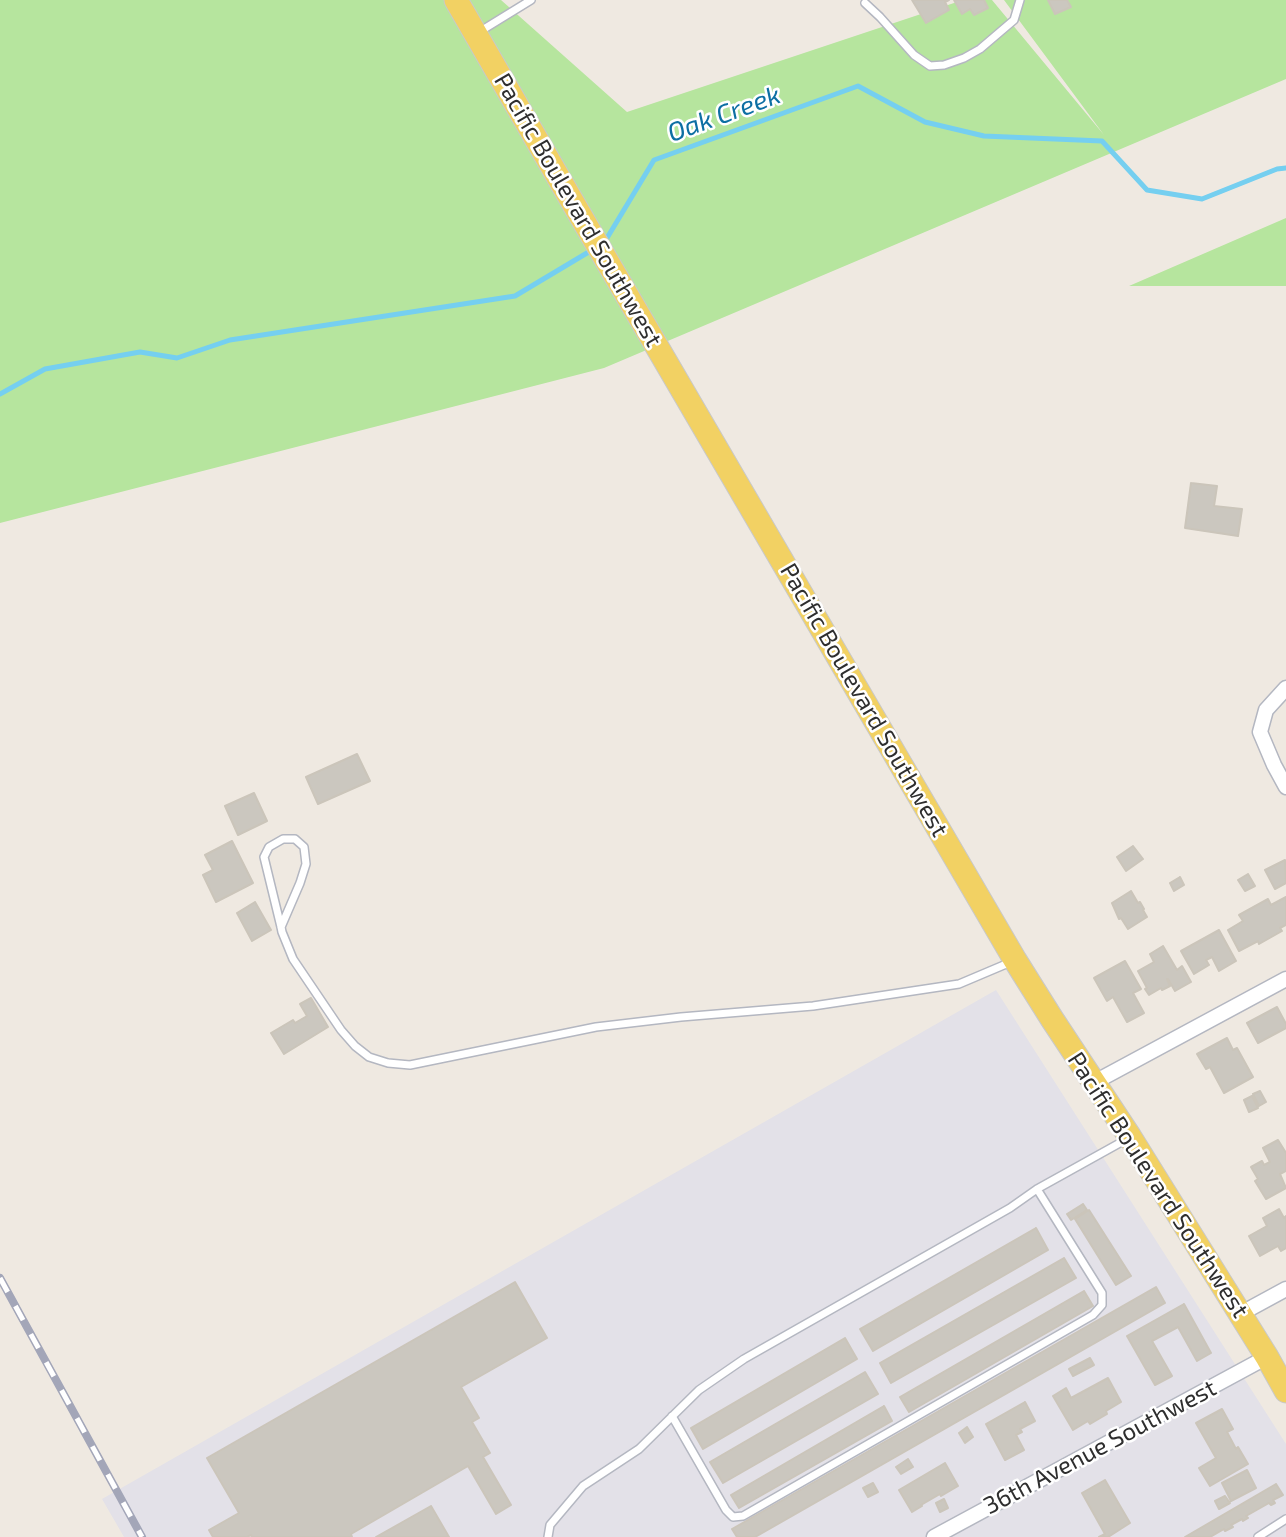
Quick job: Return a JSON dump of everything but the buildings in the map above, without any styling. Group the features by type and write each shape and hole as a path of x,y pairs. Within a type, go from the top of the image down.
{"main road":[{"name":"Pacific Boulevard Southwest","path":"456,0 1015,960 1130,1136 1286,1391"}],"street":[{"path":"1286,688 1266,710 1260,732 1286,787"},
{"path":"1093,1083 1286,979"},
{"path":"1240,1314 1286,1289"},
{"name":"36th Avenue Southwest","path":"934,1537 1267,1357"}],"lane":[{"path":"476,35 531,0"},
{"path":"855,0 867,2 914,55 930,66 954,62 980,49 1014,20 1020,0"},
{"path":"281,927 306,864 304,847 295,839 283,839 269,847 264,857 281,927 293,959 341,1030 355,1046 369,1057 388,1063 410,1065 596,1027 813,1006 959,984 1015,960"},
{"path":"548,1537 550,1525 583,1486 639,1449 699,1390 744,1359 1010,1208 1037,1189 1130,1136"},
{"path":"672,1416 726,1510 733,1517 743,1516 1093,1315 1102,1305 1102,1293 1037,1189"},
{"path":"1258,1537 1286,1520"}],"shaded area":[{"path":"996,990 1286,1444 1286,1537 124,1537 102,1499"}],"green space":[{"path":"0,0 501,0 627,112 963,0 992,0 1104,135 1004,0 1286,0 1286,79 604,368 0,523"},
{"path":"1286,218 1286,286 1129,286"}],"waterway":[{"name":"Oak Creek","path":"604,243 654,160 858,86 925,122 984,136 1102,141 1147,190 1202,199 1277,169 1286,168"},
{"name":"Oak Creek","path":"0,394 45,369 140,352 177,358 230,340 515,296 592,250"}],"railway":[{"path":"0,1278 142,1537"}]}
